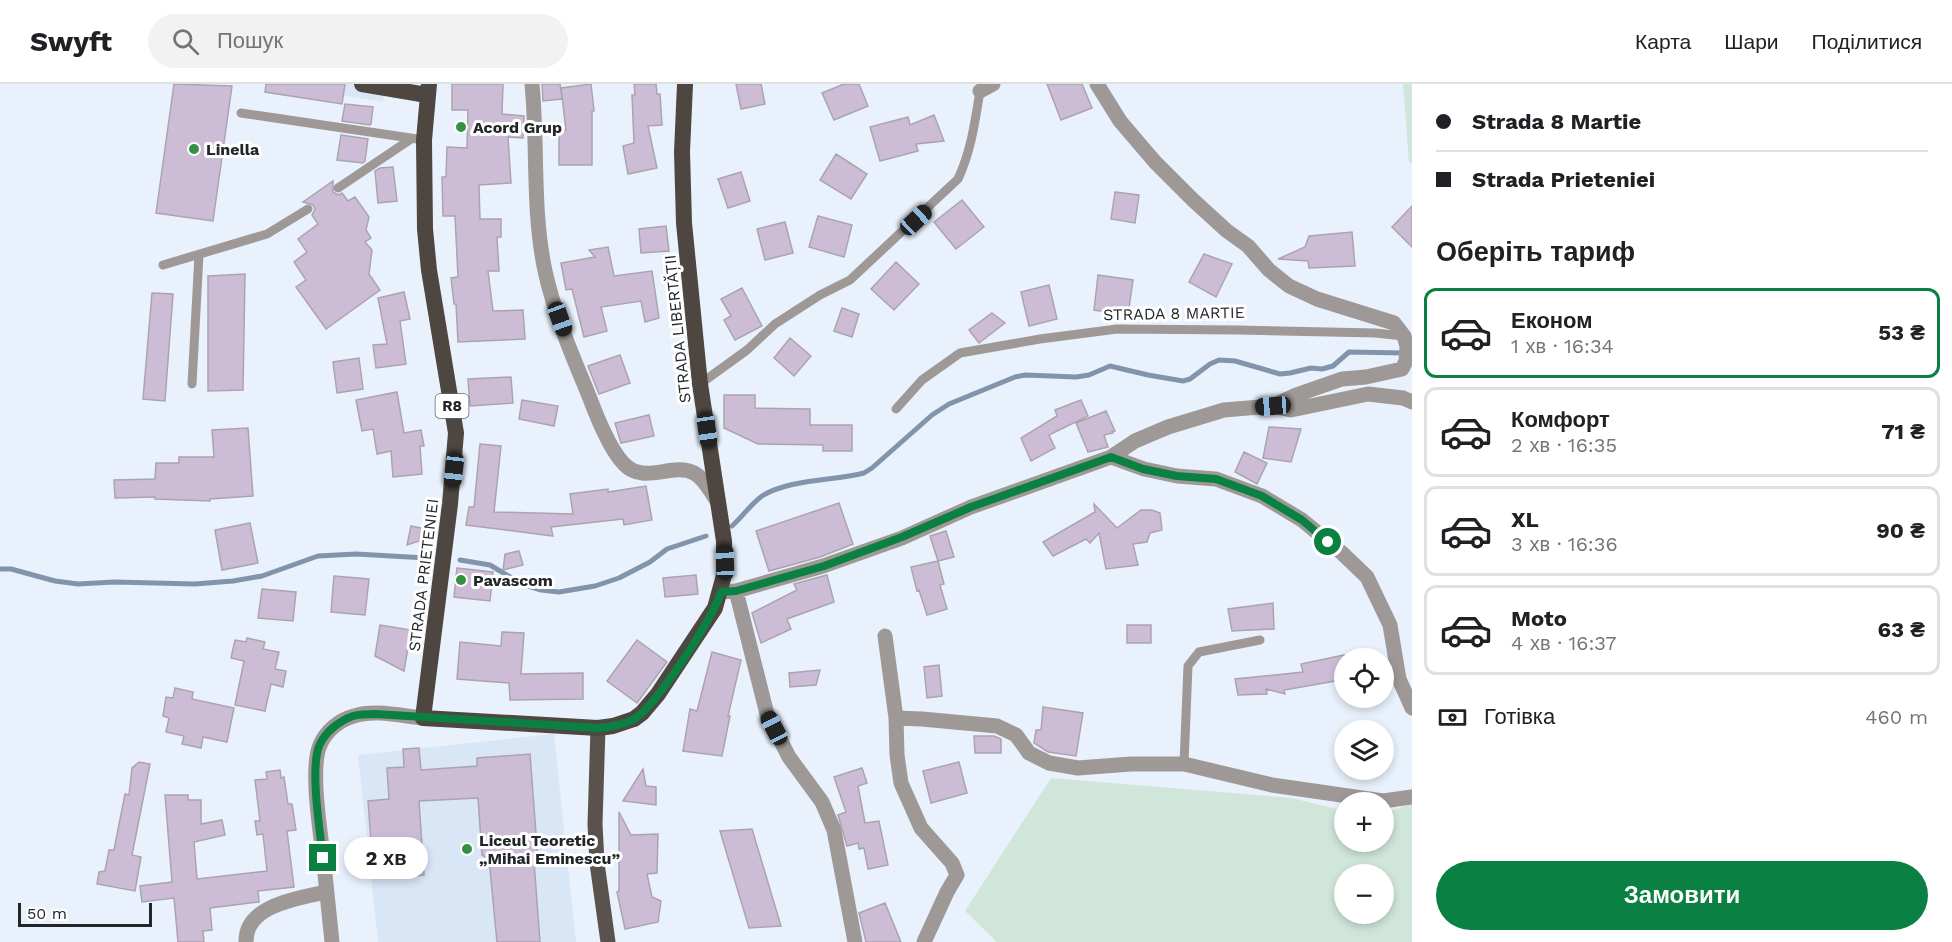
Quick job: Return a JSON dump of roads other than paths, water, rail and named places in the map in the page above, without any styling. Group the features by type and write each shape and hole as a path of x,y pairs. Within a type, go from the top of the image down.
{"highway":[{"path":"362,84 428,89"},
{"name":"STRADA LIBERTĂȚII","path":"598,728 624,723 642,713 694,643 728,591 724,575 724,541 700,384 682,187 685,84"},
{"name":"STRADA PRIETENIEI","path":"423,717 449,511 456,433 429,270 424,219 418,139 428,89"},
{"path":"423,717 598,728"}],"main road":[{"path":"598,728 595,824 597,862 608,942"}],"street":[{"path":"532,84 537,212 545,270 568,340 599,420 622,463 630,470 638,473 681,470 693,472 700,477 717,501"},
{"path":"1097,84 1120,121 1155,162 1227,231 1248,246 1269,270 1289,286 1317,299 1394,322 1405,348 1402,369 1366,377 1342,379 1296,395 1273,406"},
{"path":"855,942 834,830 822,802 789,757 767,714 728,591 824,566 902,537 971,507 1111,457 1135,441 1168,427 1224,410 1273,406 1291,410 1368,394 1412,402"},
{"path":"1111,457 1143,469 1166,474 1216,479 1262,496 1302,520 1342,553 1367,577 1390,624 1399,679 1412,708"},
{"path":"885,636 896,718 897,755 901,783 921,828 952,863 957,875 924,942"},
{"path":"332,942 317,808 316,758 323,740 338,723 355,715 423,717"},
{"path":"896,718 997,726 1016,735 1029,753 1048,762 1078,768 1131,764 1184,764 1272,785 1383,801 1412,797"},
{"path":"246,942 246,935 251,924 264,912 293,899 326,892"}],"lane":[{"path":"700,384 747,350 776,324 820,295 850,280 958,179 967,160 986,88"},
{"path":"241,113 418,139"},
{"path":"338,188 418,139"},
{"path":"164,265 267,234 308,209"},
{"path":"192,384 199,255"},
{"name":"STRADA 8 MARTIE","path":"896,409 922,380 960,353 1117,329 1375,333 1405,348"},
{"path":"1184,764 1188,666 1199,652 1260,640"}],"waterway":[{"path":"732,526 758,499 773,490 798,483 864,473 932,415 949,404 1015,377 1025,375 1076,377 1089,375 1110,366 1183,381 1219,360 1235,361 1280,374 1333,366 1349,352 1404,353"},
{"path":"460,560 490,565 522,584 541,590 559,592 595,586 619,578 650,562 667,549 706,536"},
{"path":"0,569 11,569 55,581 78,584 114,582 195,584 262,576 318,556 356,554 426,558"}],"place":[{"name":"Acord Grup","path":"461,127"},
{"name":"Linella","path":"194,149"},
{"name":"Pavascom","path":"461,580"},
{"name":"Liceul Teoretic „Mihai Eminescu”","path":"467,849"}]}
